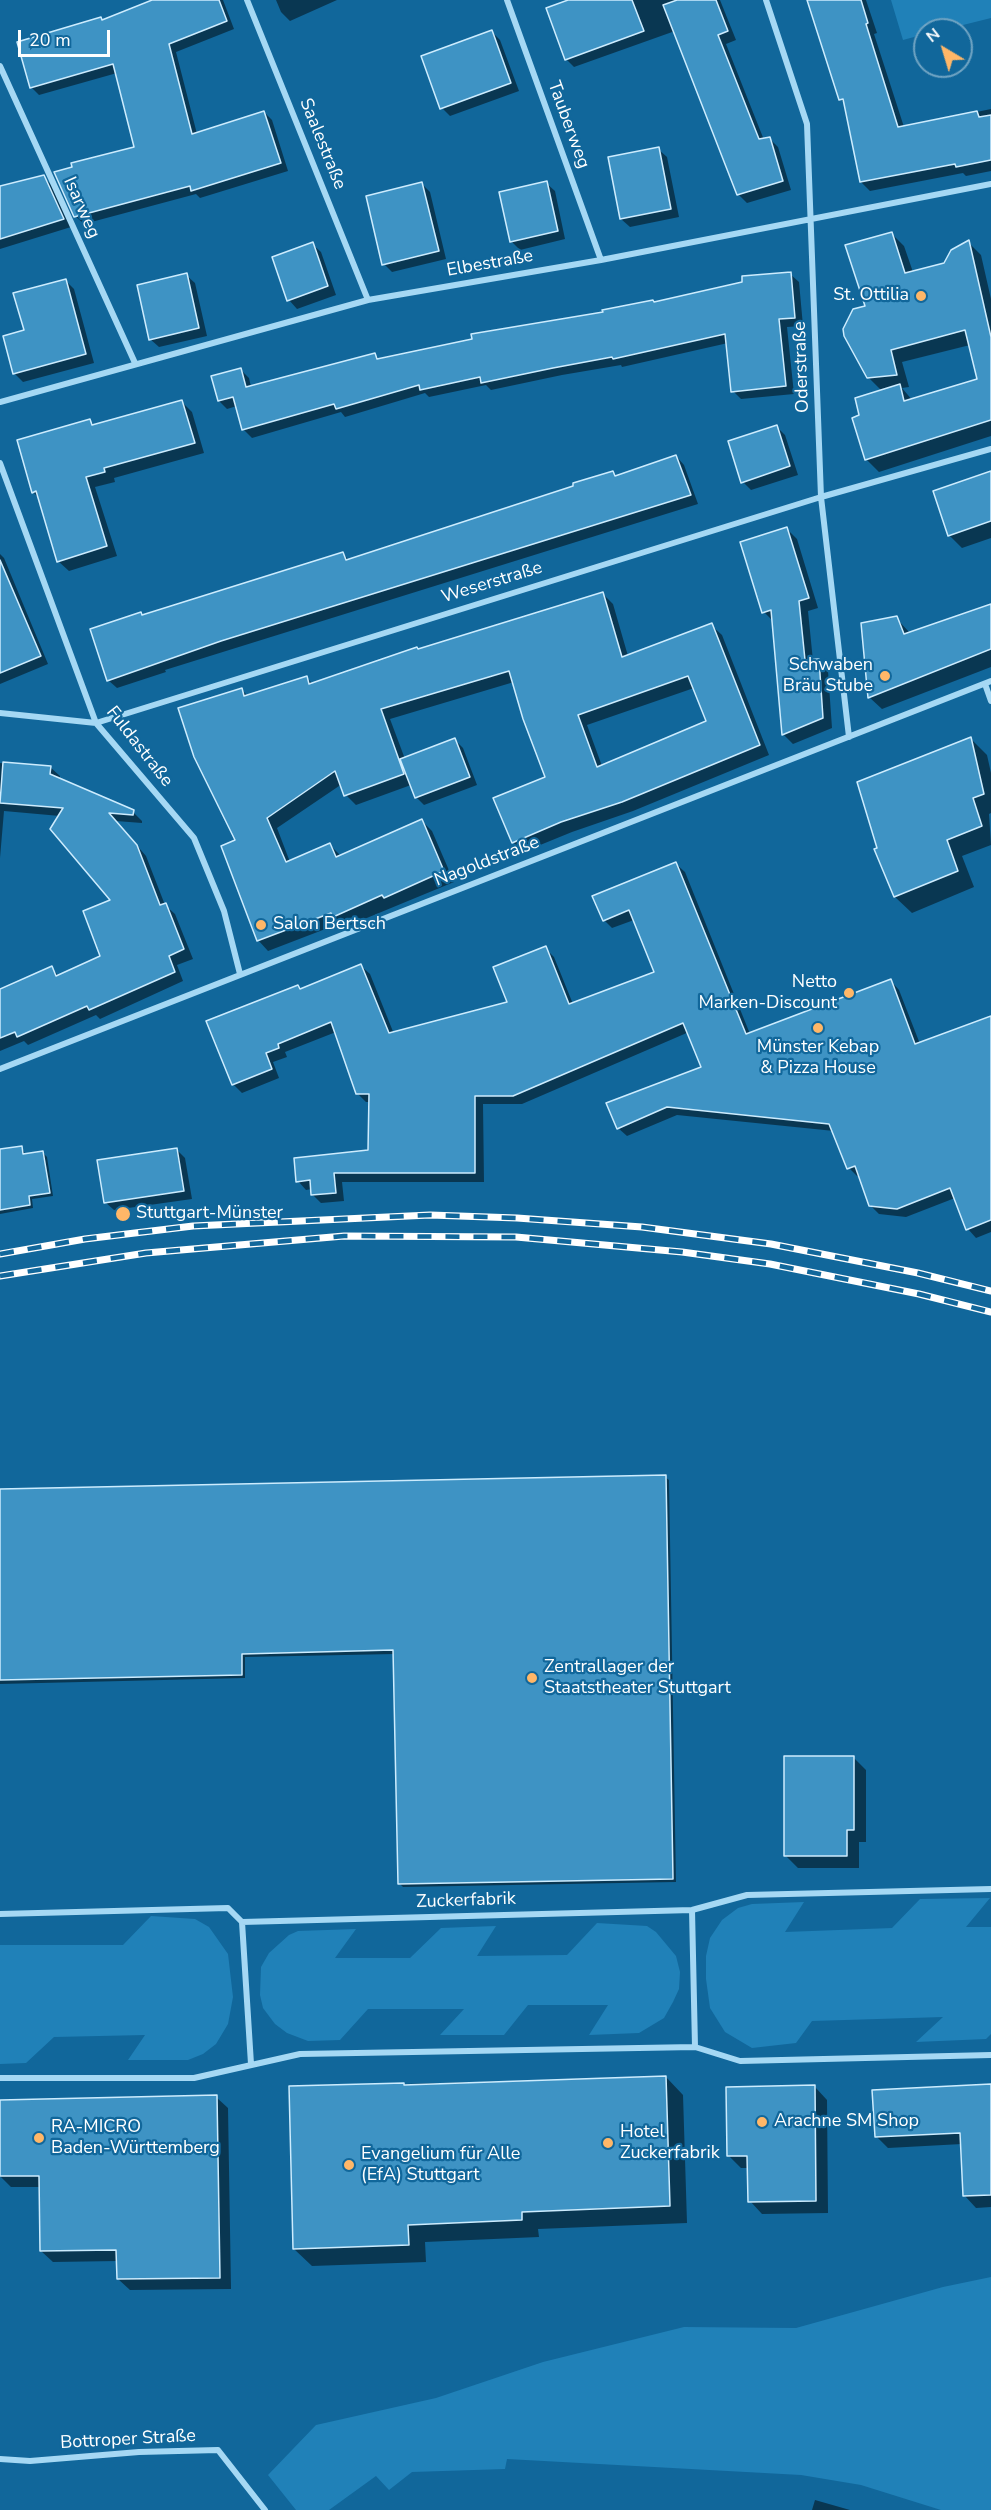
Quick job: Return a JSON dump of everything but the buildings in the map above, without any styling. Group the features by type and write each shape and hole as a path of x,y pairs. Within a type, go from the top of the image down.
{"street":[{"name":"Saalestraße","path":"247,0 368,300"},
{"name":"Tauberweg","path":"507,0 601,260"},
{"name":"Oderstraße","path":"766,0 807,124 820,497 849,737"},
{"name":"Isarweg","path":"0,66 135,363"},
{"name":"Elbestraße","path":"0,402 368,300 601,260 991,184"},
{"name":"Weserstraße","path":"0,713 96,723 820,497 991,449"},
{"name":"Fuldastraße","path":"0,463 96,723 194,838 224,911 240,974"},
{"name":"Nagoldstraße","path":"0,1069 988,683 991,701"},
{"name":"Zuckerfabrik","path":"242,1923 692,1910 747,1895 991,1889"},
{"path":"0,1914 228,1908 242,1923 251,2064"},
{"path":"692,1910 695,2047"},
{"path":"0,2078 194,2078 300,2054 695,2047 740,2061 991,2055"},
{"name":"Bottroper Straße","path":"0,2459 30,2461 139,2452 218,2450 265,2510"}],"shaded area":[{"path":"891,0 991,0 991,18 973,22 973,18 913,18 913,37 903,40"},
{"path":"990,1898 966,1927 991,1927 991,2034 986,2039 916,2042 943,2017 812,2021 796,2043 752,2048 725,2032 710,2008 706,1956 710,1938 722,1920 738,1908 752,1904 804,1902 785,1932 892,1928 920,1899"},
{"path":"151,1916 195,1919 209,1927 228,1954 233,1997 228,2024 216,2044 203,2054 188,2060 128,2060 145,2035 54,2037 26,2063 0,2064 0,1945 123,1945"},
{"path":"597,1923 647,1926 656,1932 676,1956 680,1972 679,1989 673,2002 664,2018 639,2033 589,2035 608,2005 528,2005 504,2035 440,2035 464,2009 368,2009 340,2040 308,2041 287,2033 275,2024 263,2008 260,1995 261,1967 269,1953 289,1935 298,1931 356,1929 335,1958 410,1958 441,1928 496,1926 477,1956 567,1955"},
{"path":"991,2277 991,2510 941,2510 861,2485 801,2475 507,2459 505,2469 412,2472 389,2490 376,2476 329,2510 296,2510 268,2475 316,2425 436,2398 543,2362 684,2327 796,2328 943,2287"}],"railway":[{"path":"0,1254 85,1239 193,1226 430,1215 517,1218 642,1227 771,1244 918,1273 991,1291"},
{"path":"0,1276 146,1253 344,1236 516,1237 682,1252 770,1264 919,1294 991,1312"}],"place":[{"name":"St. Ottilia","path":"921,296"},
{"name":"Schwaben Bräu Stube","path":"885,676"},
{"name":"Salon Bertsch","path":"261,925"},
{"name":"Netto Marken-Discount","path":"849,993"},
{"name":"Münster Kebap & Pizza House","path":"818,1028"},
{"name":"Stuttgart-Münster","path":"123,1214"},
{"name":"Zentrallager der Staatstheater Stuttgart","path":"532,1678"},
{"name":"Arachne SM Shop","path":"762,2122"},
{"name":"RA-MICRO Baden-Württemberg","path":"39,2138"},
{"name":"Hotel Zuckerfabrik","path":"608,2143"},
{"name":"Evangelium für Alle (EfA) Stuttgart","path":"349,2165"}]}
